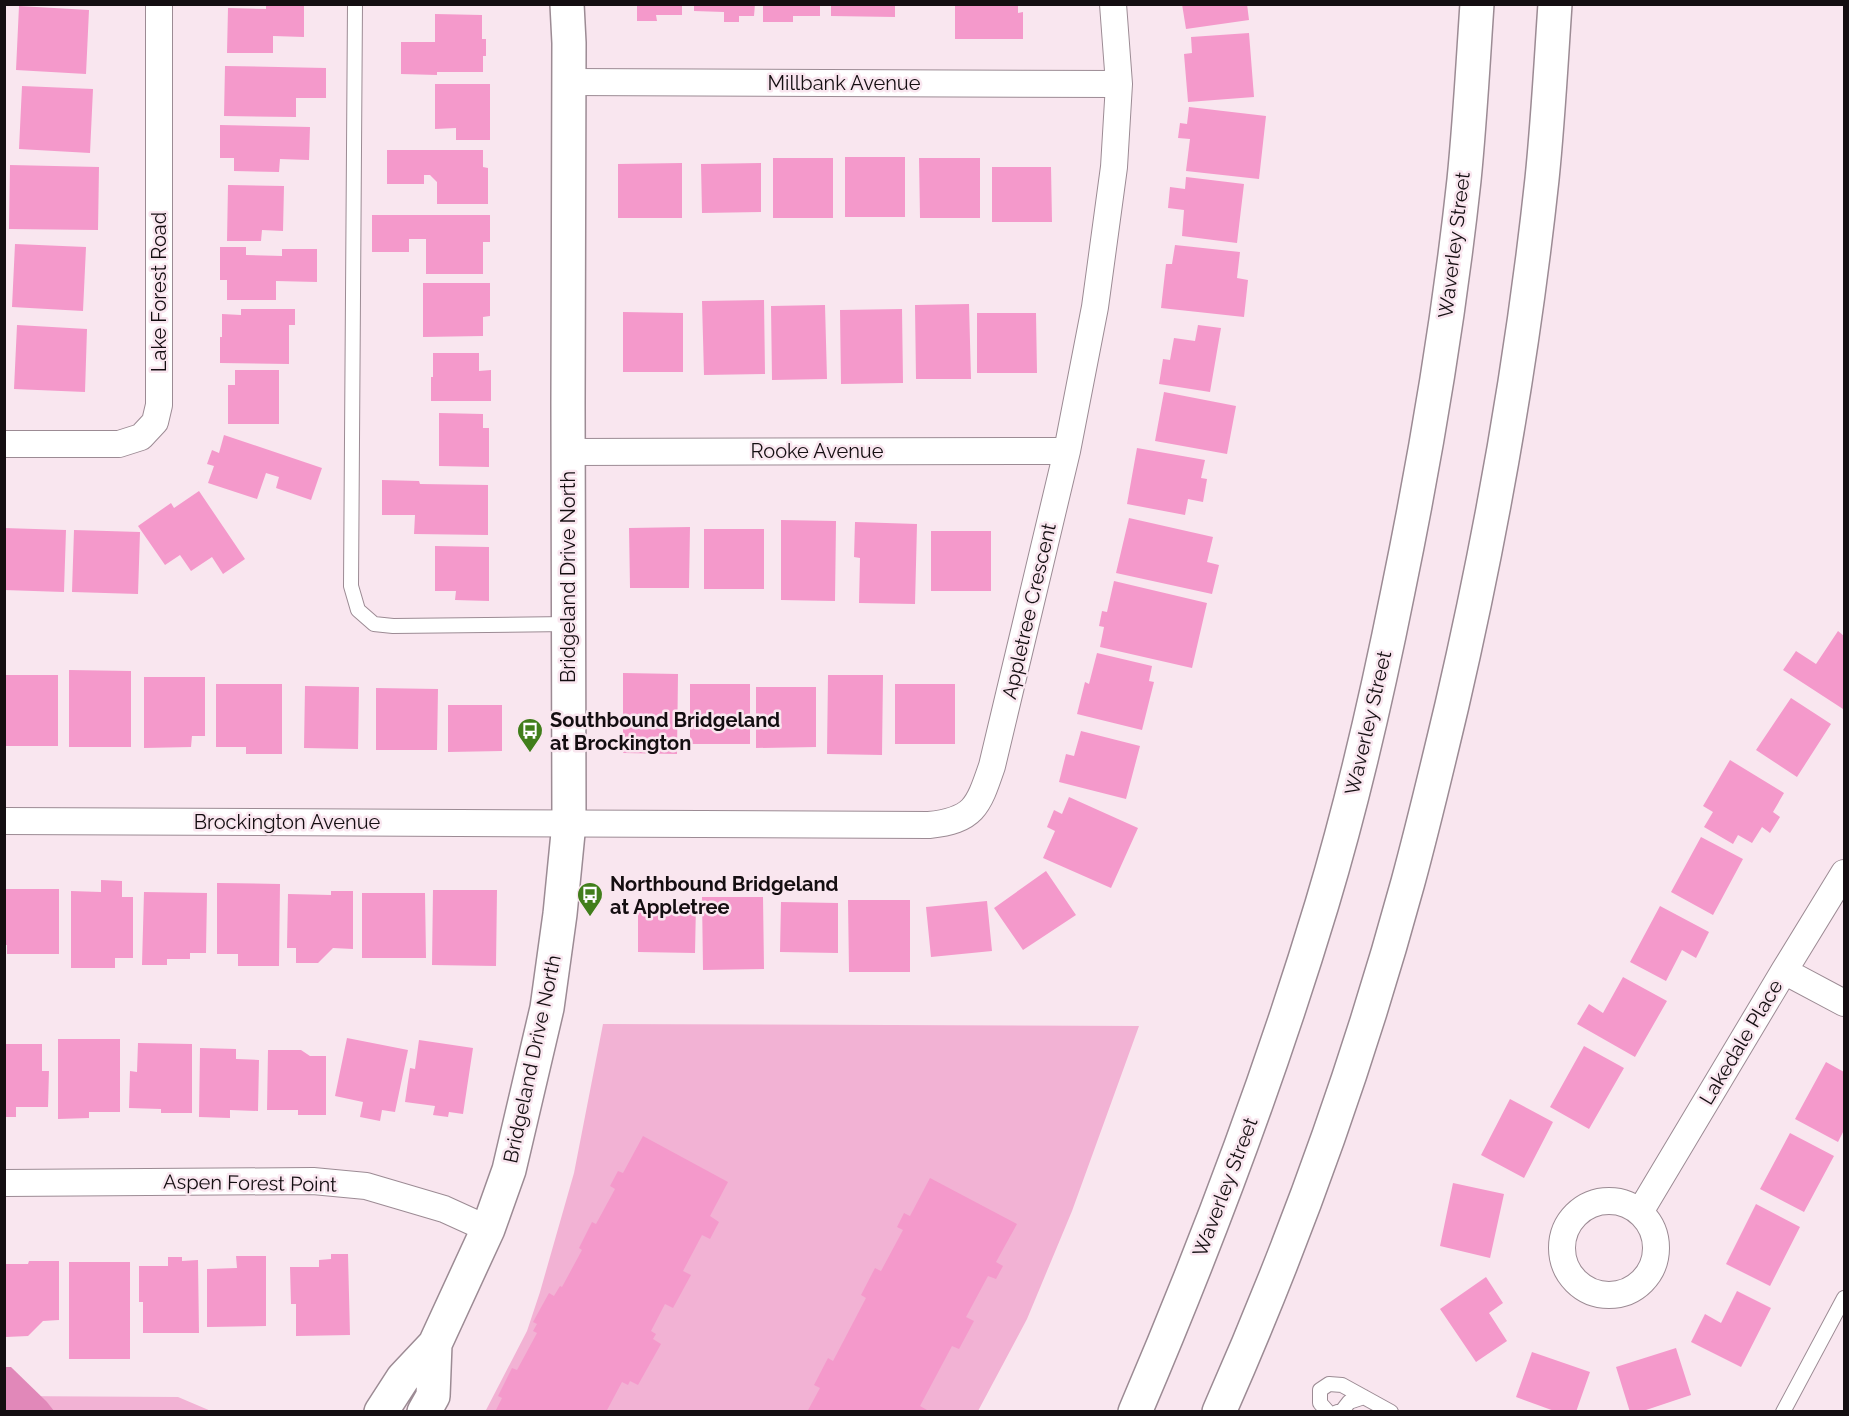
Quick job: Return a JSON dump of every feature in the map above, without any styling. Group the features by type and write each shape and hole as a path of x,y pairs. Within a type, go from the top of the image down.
{"main road":[{"name":"Bridgeland Drive North","path":"381,1412 403,1378 435,1344 488,1229 508,1170 547,1008 560,914 569,823 569,43 567,4"},
{"name":"Waverley Street","path":"1135,1412 1197,1260 1254,1108 1322,903 1367,736 1412,524 1434,395 1464,179 1477,4"},
{"path":"1219,1412 1244,1355 1314,1174 1380,977 1428,806 1478,592 1512,400 1542,181 1555,4"},
{"name":"Bridgeland Drive North","path":"424,1412 433,1396 435,1344"}],"street":[{"name":"Lake Forest Road","path":"4,444 119,444 141,437 155,422 159,405 159,4"},
{"name":"Appletree Crescent","path":"569,823 928,825 950,822 963,817 975,807 992,766 1067,451 1095,307 1114,167 1119,84 1113,4"},
{"name":"Millbank Avenue","path":"568,82 1119,84"},
{"name":"Rooke Avenue","path":"568,452 1067,451"},
{"name":"Brockington Avenue","path":"4,821 569,823"},
{"name":"Lakedale Place","path":"1640,1212 1845,873"},
{"path":"1784,971 1845,1003"},
{"name":"Aspen Forest Point","path":"4,1183 312,1181 366,1186 444,1209 488,1229"}],"lane":[{"path":"355,4 351,586 358,610 374,624 393,626 568,624"},
{"path":"1783,1412 1845,1298"},
{"path":"1329,1412 1320,1403 1320,1390 1329,1384 1342,1385 1391,1412"},
{"path":"1337,1412 1342,1411 1349,1402 1364,1397"}],"shaded area":[{"path":"603,1024 1139,1026 1072,1211 1027,1319 978,1411 485,1412 527,1331 540,1292 574,1173"},
{"path":"4,1367 11,1367 54,1411 5,1411"},
{"path":"5,1396 178,1397 211,1411 5,1412"}],"building":[{"path":"266,4 304,4 304,37 273,36 273,53 227,53 228,8 266,9"},
{"path":"637,4 682,4 682,15 656,15 657,21 637,21"},
{"path":"694,4 755,4 754,16 739,16 739,22 724,22 724,12 694,11"},
{"path":"763,4 820,4 820,16 793,16 793,22 763,22"},
{"path":"831,4 895,4 895,17 831,16"},
{"path":"955,4 1018,4 1018,13 1023,12 1023,39 955,39"},
{"path":"1182,4 1247,4 1249,20 1186,29"},
{"path":"19,6 89,10 86,74 16,70"},
{"path":"435,14 482,15 482,39 486,39 483,72 437,72 437,75 401,74 401,42 435,42"},
{"path":"1249,33 1254,97 1188,102 1184,54 1192,53 1191,37"},
{"path":"225,66 326,68 326,98 296,98 296,117 224,116"},
{"path":"435,84 490,84 490,140 456,140 456,128 435,129"},
{"path":"22,86 93,89 90,153 19,149"},
{"path":"1189,107 1266,116 1259,179 1186,171 1190,139 1178,138 1180,123 1187,124"},
{"path":"220,125 310,127 309,160 280,159 279,172 234,171 234,158 220,158"},
{"path":"387,150 483,150 483,167 488,168 488,204 437,204 437,182 430,175 424,175 424,184 387,184"},
{"path":"845,157 905,157 905,217 845,217"},
{"path":"773,158 833,158 833,218 773,218"},
{"path":"919,158 980,158 980,218 920,218"},
{"path":"682,163 682,218 618,218 618,164"},
{"path":"761,163 761,212 702,213 701,164"},
{"path":"10,165 99,167 98,230 9,229"},
{"path":"992,167 1051,167 1052,222 992,222"},
{"path":"1186,177 1244,184 1237,243 1182,236 1184,210 1168,208 1170,187 1185,189"},
{"path":"228,185 284,186 283,231 262,230 261,241 227,241"},
{"path":"372,215 490,215 490,242 483,242 483,274 426,274 426,239 409,239 409,252 372,252"},
{"path":"15,244 86,247 83,311 12,307"},
{"path":"1175,245 1240,252 1237,278 1248,280 1244,317 1161,308 1166,264 1172,264"},
{"path":"220,247 246,247 246,255 282,256 282,249 317,249 317,282 276,281 276,300 227,300 227,280 220,280"},
{"path":"423,283 490,283 490,316 483,317 483,336 423,337"},
{"path":"764,300 765,374 704,375 702,301"},
{"path":"969,304 971,379 916,379 915,305"},
{"path":"825,305 827,379 772,380 771,306"},
{"path":"241,309 295,309 295,325 289,325 289,364 220,363 222,314 241,315"},
{"path":"902,309 903,383 841,384 840,310"},
{"path":"623,312 683,313 683,372 623,372"},
{"path":"977,313 1036,313 1037,373 977,373"},
{"path":"17,325 87,329 85,392 14,389"},
{"path":"1198,325 1221,328 1210,392 1159,384 1163,359 1170,360 1174,338 1195,341"},
{"path":"433,353 479,353 479,371 491,370 491,401 431,401"},
{"path":"235,370 279,370 279,424 228,424 228,385 235,385"},
{"path":"1164,392 1236,406 1227,454 1155,441"},
{"path":"439,413 483,414 483,428 489,428 489,467 439,466"},
{"path":"224,435 322,468 311,500 276,488 279,477 266,473 257,499 208,483 214,466 207,464 212,450 219,453"},
{"path":"1137,448 1205,460 1201,478 1207,479 1203,502 1188,499 1185,515 1127,504"},
{"path":"382,480 419,481 420,484 488,485 488,535 414,534 415,515 382,515"},
{"path":"199,491 245,559 223,574 212,557 191,571 180,555 165,565 138,526 171,503 174,508"},
{"path":"1129,518 1213,537 1207,562 1219,565 1212,594 1116,573"},
{"path":"781,520 836,521 835,601 781,600"},
{"path":"855,522 917,524 915,604 859,603 860,558 854,557"},
{"path":"690,527 689,588 630,588 629,528"},
{"path":"4,528 66,530 64,592 4,590"},
{"path":"704,529 764,529 764,589 704,589"},
{"path":"74,530 140,532 138,594 72,592"},
{"path":"931,531 991,531 991,591 931,591"},
{"path":"435,546 489,547 489,601 455,600 456,591 435,591"},
{"path":"1114,581 1207,603 1192,668 1100,647 1104,627 1099,626 1102,611 1107,612"},
{"path":"1838,631 1844,636 1843,709 1783,670 1796,651 1816,664"},
{"path":"1097,653 1152,666 1149,681 1154,682 1142,730 1077,714 1085,682 1089,684"},
{"path":"69,670 131,671 131,747 69,747"},
{"path":"623,673 678,674 677,754 623,753"},
{"path":"4,675 58,675 58,746 4,746"},
{"path":"828,675 883,675 882,755 827,754"},
{"path":"144,677 205,677 205,736 192,736 191,747 144,748"},
{"path":"216,684 282,684 282,754 246,754 246,747 216,747"},
{"path":"690,684 750,684 750,744 690,744"},
{"path":"895,684 955,684 955,744 895,744"},
{"path":"305,686 359,687 358,749 304,748"},
{"path":"756,687 816,687 816,747 756,748"},
{"path":"376,688 438,689 437,750 376,750"},
{"path":"1791,698 1831,724 1797,777 1756,750"},
{"path":"448,705 502,705 502,751 448,752"},
{"path":"1081,731 1140,746 1126,799 1059,782 1066,754 1074,756"},
{"path":"1730,760 1784,793 1773,812 1780,817 1770,833 1762,827 1752,843 1738,835 1733,844 1704,827 1713,812 1703,806"},
{"path":"1069,797 1138,828 1111,888 1043,858 1055,831 1047,827 1054,810 1062,814"},
{"path":"1701,837 1743,859 1713,915 1671,892"},
{"path":"1046,871 1076,915 1023,950 994,908"},
{"path":"101,880 122,881 122,897 133,897 133,958 115,958 115,968 71,968 71,891 101,892"},
{"path":"217,883 280,884 279,966 238,966 238,954 217,954"},
{"path":"4,889 59,889 59,954 7,954 7,945 4,945"},
{"path":"433,890 497,890 496,966 432,965"},
{"path":"331,891 353,891 353,949 333,948 318,963 296,963 296,948 287,948 288,894 331,895"},
{"path":"144,892 207,893 206,953 190,953 190,959 167,959 167,965 142,965"},
{"path":"362,893 425,893 426,958 362,958"},
{"path":"702,897 763,897 764,969 703,970"},
{"path":"848,900 910,900 910,972 849,972"},
{"path":"987,901 992,951 931,957 926,907"},
{"path":"638,902 696,903 695,953 638,952"},
{"path":"781,902 838,903 838,953 780,952"},
{"path":"1660,906 1709,932 1696,958 1682,950 1666,981 1630,962"},
{"path":"1623,977 1667,1001 1635,1057 1577,1024 1589,1004 1603,1013"},
{"path":"347,1038 408,1050 395,1112 382,1110 380,1121 360,1117 363,1102 335,1096"},
{"path":"58,1039 120,1039 120,1112 89,1112 89,1118 58,1119"},
{"path":"419,1040 473,1048 463,1114 449,1112 448,1117 433,1115 435,1106 405,1102 410,1068 415,1069"},
{"path":"138,1043 192,1044 192,1113 161,1113 161,1109 129,1108 130,1071 137,1072"},
{"path":"4,1044 42,1044 42,1071 49,1071 48,1107 16,1107 16,1117 4,1117"},
{"path":"1584,1046 1624,1068 1589,1129 1550,1107"},
{"path":"200,1048 236,1049 236,1059 259,1060 258,1111 230,1110 230,1118 199,1117"},
{"path":"268,1050 301,1050 310,1056 326,1056 326,1115 298,1115 298,1110 267,1110"},
{"path":"1826,1062 1844,1072 1844,1130 1838,1142 1795,1119"},
{"path":"1510,1099 1553,1122 1524,1178 1481,1155"},
{"path":"1790,1133 1834,1156 1804,1212 1760,1189"},
{"path":"643,1136 728,1182 710,1216 719,1222 710,1239 702,1235 683,1271 691,1275 673,1308 665,1304 651,1331 656,1334 653,1339 661,1344 638,1385 630,1381 628,1385 622,1382 606,1412 495,1412 502,1398 498,1396 512,1368 517,1370 537,1333 533,1331 537,1324 533,1322 549,1293 554,1296 560,1286 562,1287 582,1250 579,1248 592,1222 596,1224 615,1189 610,1186 618,1171 623,1173"},
{"path":"930,1178 1017,1224 996,1262 1003,1266 996,1279 988,1276 966,1317 974,1321 959,1349 952,1346 920,1406 927,1410 926,1412 807,1412 820,1388 814,1385 828,1358 833,1361 866,1298 861,1295 875,1268 881,1271 903,1230 897,1227 904,1213 910,1216"},
{"path":"1453,1183 1504,1194 1490,1258 1440,1246"},
{"path":"1756,1204 1800,1227 1770,1286 1726,1264"},
{"path":"331,1254 348,1254 350,1335 296,1336 296,1304 291,1304 290,1267 319,1267 319,1260 331,1259"},
{"path":"236,1256 266,1256 266,1326 207,1327 207,1269 237,1268"},
{"path":"168,1257 182,1257 182,1261 198,1260 199,1333 143,1333 143,1302 139,1302 139,1266 168,1266"},
{"path":"29,1261 59,1261 59,1320 43,1321 28,1336 6,1337 4,1264 28,1264"},
{"path":"69,1262 130,1262 130,1359 69,1359"},
{"path":"1486,1277 1503,1303 1489,1313 1507,1341 1476,1362 1440,1309"},
{"path":"1737,1291 1771,1308 1741,1367 1691,1342 1705,1314 1721,1323"},
{"path":"1676,1348 1691,1395 1640,1412 1630,1412 1616,1367"},
{"path":"1532,1352 1590,1372 1576,1412 1557,1412 1516,1397"}],"place":[{"name":"Southbound Bridgeland at Brockington","path":"530,754"},
{"name":"Northbound Bridgeland at Appletree","path":"590,918"}]}
